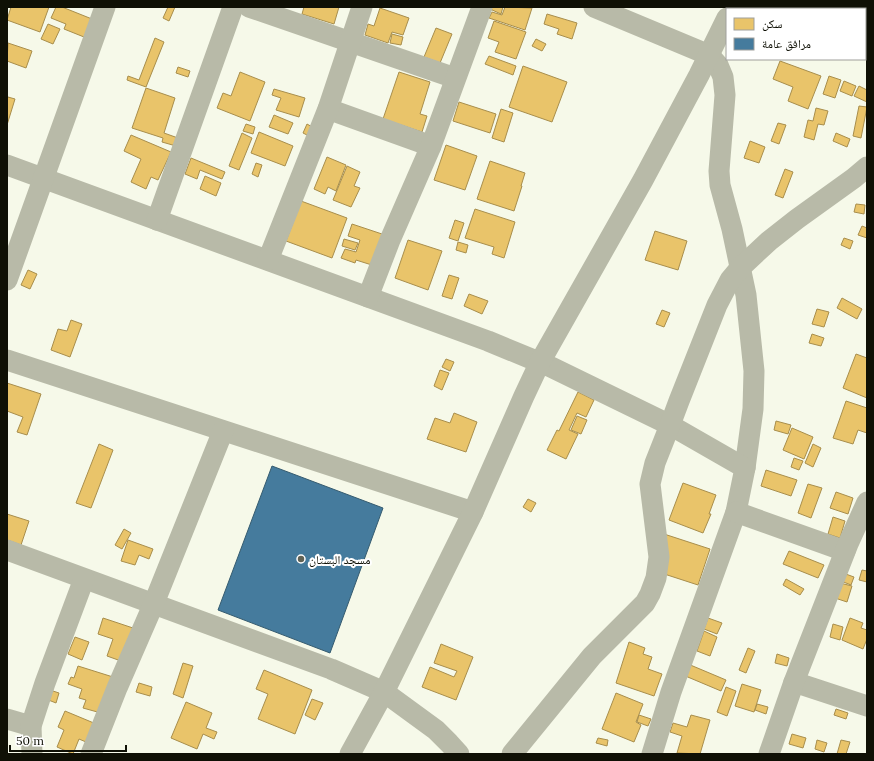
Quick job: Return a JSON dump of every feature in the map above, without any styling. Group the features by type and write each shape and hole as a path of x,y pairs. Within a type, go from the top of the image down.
{"street":[{"path":"7,280 106,7"},
{"path":"157,220 233,7"},
{"path":"249,7 455,78"},
{"path":"268,260 328,109 362,7"},
{"path":"368,297 390,240 431,146 482,7"},
{"path":"598,8 709,55 718,65 724,77 725,95 719,171 720,185 732,229 746,295 754,371 752,410 745,468 736,512 671,692 652,754"},
{"path":"350,754 384,692 473,512 540,362 639,186 726,20"},
{"path":"328,109 431,146"},
{"path":"7,164 488,341 540,362 670,425 745,468"},
{"path":"512,754 592,656 645,603 654,587 658,571 659,556 650,484 654,463 717,305 730,280 740,268 797,219 867,167"},
{"path":"7,360 473,512"},
{"path":"91,754 223,431"},
{"path":"769,754 794,682 845,551 867,502"},
{"path":"736,512 845,551"},
{"path":"7,550 331,669 384,692 436,730 459,754"},
{"path":"32,754 31,726 45,683 84,578"},
{"path":"794,682 867,706"},
{"path":"7,719 31,726"}],"building: سكن":[{"path":"11,7 49,7 40,32 7,20"},
{"path":"56,7 62,7 92,19 84,37 64,29 66,24 51,18"},
{"path":"168,7 175,7 169,21 163,18"},
{"path":"304,7 339,7 334,24 302,14"},
{"path":"491,7 503,7 501,14 490,9"},
{"path":"505,7 532,8 525,30 489,18 492,12 502,15"},
{"path":"806,7 848,7 848,8"},
{"path":"380,8 409,18 403,35 392,32 388,43 365,35 368,24 374,26"},
{"path":"547,14 577,23 572,39 557,34 559,29 544,24"},
{"path":"494,21 526,32 516,59 495,52 499,42 488,38"},
{"path":"48,24 60,29 53,44 41,39"},
{"path":"436,28 452,34 440,63 424,57"},
{"path":"392,34 403,37 401,45 390,43"},
{"path":"155,38 164,42 146,87 127,80 128,76 139,80"},
{"path":"536,39 546,44 542,51 532,46"},
{"path":"8,43 32,51 26,68 7,61"},
{"path":"489,56 516,66 513,75 485,64"},
{"path":"780,61 821,76 808,109 788,101 793,87 773,79"},
{"path":"523,66 567,82 552,122 509,107"},
{"path":"178,67 190,71 188,77 176,73"},
{"path":"240,72 265,82 250,121 217,108 223,93 231,96"},
{"path":"399,72 430,82 420,114 427,116 422,132 383,119"},
{"path":"829,76 841,80 835,98 823,94"},
{"path":"844,81 856,86 852,96 840,91"},
{"path":"859,86 867,90 867,102 854,96"},
{"path":"146,88 175,98 164,133 178,138 176,146 162,142 163,138 132,128"},
{"path":"274,89 305,98 299,117 276,110 281,98 272,95"},
{"path":"8,97 15,99 7,125 7,99"},
{"path":"459,102 496,114 490,133 453,121"},
{"path":"859,106 867,107 861,138 853,136"},
{"path":"816,108 828,111 824,125 818,124 814,140 804,137 808,120 813,121"},
{"path":"501,109 513,113 504,142 492,138"},
{"path":"274,115 293,123 288,134 269,127"},
{"path":"778,123 786,125 779,144 771,141"},
{"path":"246,124 255,127 253,134 243,131"},
{"path":"307,124 314,128 309,136 303,133"},
{"path":"259,132 293,146 285,166 251,153"},
{"path":"242,133 252,138 239,170 229,166"},
{"path":"836,133 850,139 847,147 833,141"},
{"path":"131,135 171,152 158,180 151,177 146,189 131,182 141,159 124,151"},
{"path":"750,141 765,147 759,163 744,158"},
{"path":"446,145 477,156 465,190 434,180"},
{"path":"327,157 346,165 336,191 328,187 325,194 314,189"},
{"path":"191,158 225,172 222,179 200,170 197,179 185,174"},
{"path":"490,161 525,173 514,211 477,199"},
{"path":"256,163 262,165 258,177 252,174"},
{"path":"347,166 360,172 354,186 360,188 351,207 333,200"},
{"path":"785,169 793,172 783,198 775,195"},
{"path":"205,176 221,183 216,196 200,189"},
{"path":"301,201 347,218 332,258 286,241"},
{"path":"856,204 865,205 864,214 854,212"},
{"path":"475,209 515,222 504,258 492,254 494,247 465,238"},
{"path":"455,220 464,223 458,241 449,238"},
{"path":"352,224 385,235 375,266 356,260 355,263 341,258 345,249 356,252 360,240 348,236"},
{"path":"862,226 867,228 867,238 858,235"},
{"path":"655,231 687,241 678,270 645,260"},
{"path":"844,238 853,241 850,249 841,245"},
{"path":"344,239 358,243 355,250 342,246"},
{"path":"408,240 442,251 428,290 395,278"},
{"path":"458,242 468,245 466,253 456,250"},
{"path":"28,270 37,274 30,289 21,285"},
{"path":"449,275 459,278 452,299 442,296"},
{"path":"469,294 488,301 482,314 464,306"},
{"path":"842,298 862,309 857,319 837,308"},
{"path":"817,309 829,312 824,327 812,324"},
{"path":"662,310 670,313 664,327 656,324"},
{"path":"71,320 82,324 70,357 51,350 58,329 67,331"},
{"path":"812,334 824,338 821,346 809,343"},
{"path":"856,354 867,358 867,398 843,388"},
{"path":"446,359 454,362 450,371 442,367"},
{"path":"440,370 449,373 442,390 434,386"},
{"path":"7,383 41,394 27,435 17,432 23,417 7,411"},
{"path":"578,392 594,400 586,417 577,413 569,430 578,434 566,459 547,450 557,430 559,431"},
{"path":"846,401 867,408 867,433 858,430 853,444 833,438"},
{"path":"454,413 477,422 466,452 427,439 435,418 450,423"},
{"path":"577,416 587,420 581,434 571,430"},
{"path":"776,421 791,425 788,434 774,430"},
{"path":"792,428 813,437 804,459 783,450"},
{"path":"99,444 113,450 91,508 76,503"},
{"path":"813,444 821,448 813,467 805,463"},
{"path":"794,458 803,461 799,470 791,467"},
{"path":"766,470 797,480 791,496 761,486"},
{"path":"683,483 716,495 709,514 711,514 703,533 669,520"},
{"path":"808,484 822,488 811,518 798,513"},
{"path":"836,492 853,498 848,514 830,508"},
{"path":"528,499 536,503 531,512 523,507"},
{"path":"7,514 29,521 21,545 7,540"},
{"path":"833,517 845,521 840,538 828,534"},
{"path":"124,529 131,533 122,549 115,545"},
{"path":"664,534 710,549 698,585 652,570"},
{"path":"128,540 153,549 149,559 139,555 135,565 121,561"},
{"path":"789,551 824,565 818,578 783,564"},
{"path":"862,570 867,571 867,582 859,580"},
{"path":"843,573 854,577 851,585 841,581"},
{"path":"786,579 804,589 800,595 783,585"},
{"path":"840,583 852,586 847,602 835,598"},
{"path":"103,618 133,628 121,661 107,656 113,639 98,634"},
{"path":"708,618 722,623 717,634 704,629"},
{"path":"850,618 863,623 861,628 867,630 867,639 863,649 842,640"},
{"path":"833,624 843,627 840,640 830,637"},
{"path":"704,631 717,637 710,656 697,651"},
{"path":"75,637 89,642 82,660 68,654"},
{"path":"629,642 645,648 643,654 652,657 648,669 662,674 654,696 616,683"},
{"path":"441,644 473,657 456,700 422,687 430,667 454,677 457,671 434,663"},
{"path":"748,648 755,651 746,673 739,670"},
{"path":"777,654 789,658 787,666 775,663"},
{"path":"183,663 193,666 183,698 173,694"},
{"path":"688,664 726,680 721,691 683,675"},
{"path":"78,666 113,677 101,713 83,708 86,700 79,698 82,689 68,684 71,677 74,678"},
{"path":"264,670 312,690 295,734 258,719 268,694 256,689"},
{"path":"139,683 152,687 150,696 136,692"},
{"path":"742,684 761,690 754,712 735,706"},
{"path":"726,687 736,691 727,716 717,712"},
{"path":"44,688 59,693 56,703 41,697"},
{"path":"616,693 643,704 636,722 641,725 634,742 602,729"},
{"path":"312,699 323,703 315,720 305,715"},
{"path":"186,702 212,713 206,728 217,732 214,739 203,734 197,749 171,738"},
{"path":"757,704 768,707 766,714 755,710"},
{"path":"836,709 848,713 846,719 834,715"},
{"path":"65,711 101,726 93,745 79,739 73,754 57,747 64,730 58,727"},
{"path":"639,715 651,719 648,726 637,722"},
{"path":"691,715 710,720 700,754 677,753 682,736 670,732 673,723 687,727"},
{"path":"792,734 806,738 803,748 789,744"},
{"path":"598,738 608,740 607,746 596,743"},
{"path":"817,740 827,743 824,752 815,749"},
{"path":"841,740 850,742 846,754 837,754"}],"building: مرافق عامة":[{"name":"مسجد البستان","path":"272,466 383,508 330,653 218,610"}],"place":[{"name":"مسجد البستان","path":"301,559"}]}
